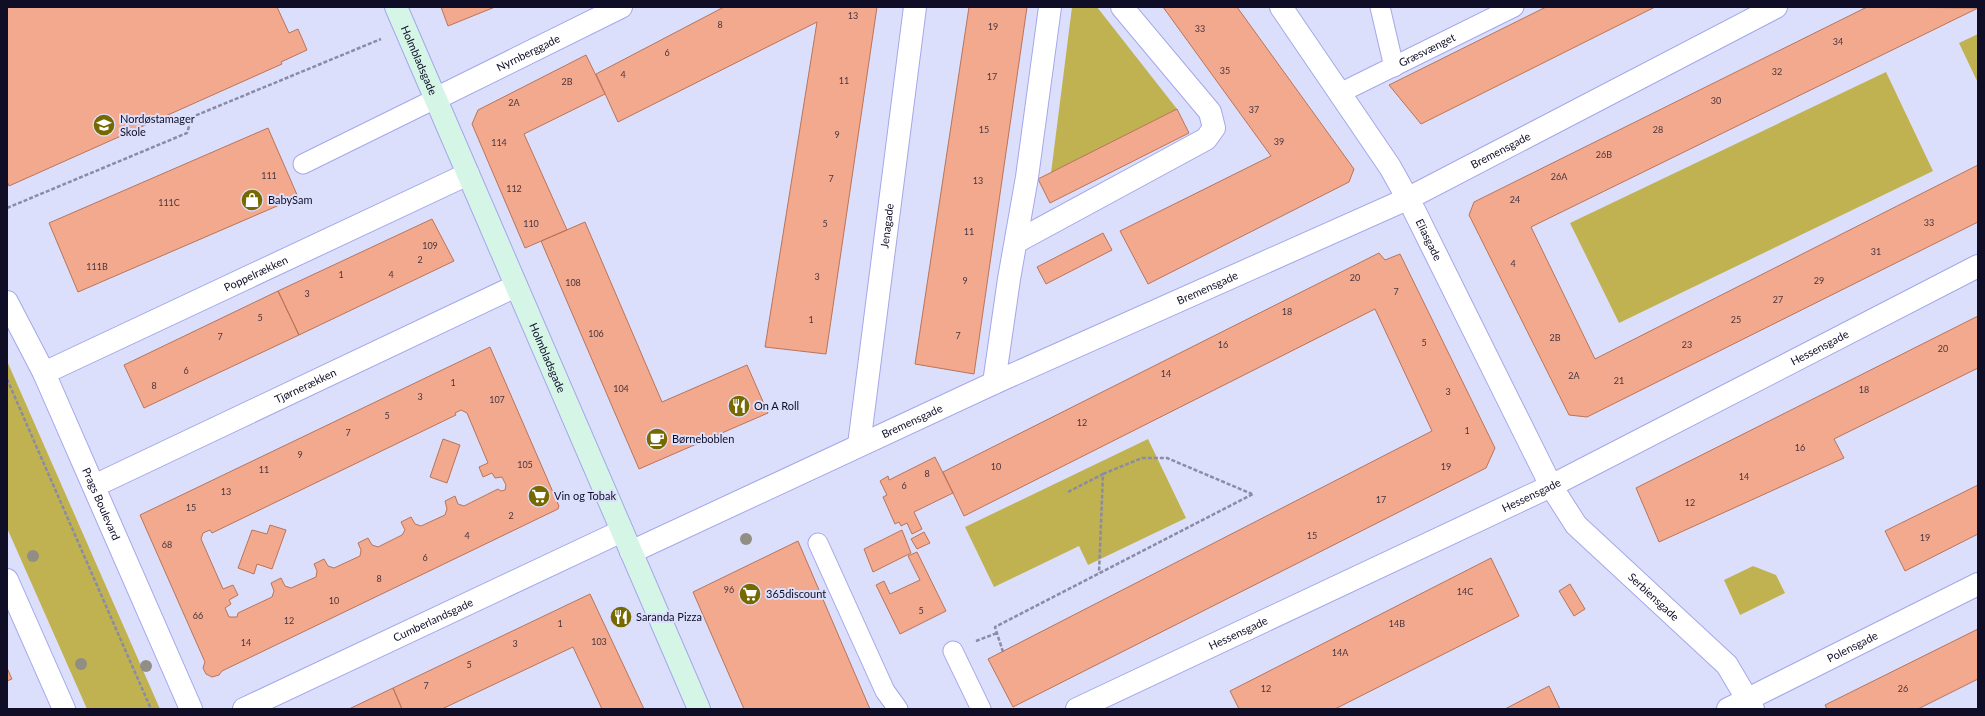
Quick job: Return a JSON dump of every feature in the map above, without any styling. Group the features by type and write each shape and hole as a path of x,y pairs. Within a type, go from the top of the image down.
{"street":[{"name":"Holmbladsgade","path":"396,7 699,709"},
{"name":"Nyrnberggade","path":"435,99 621,7"},
{"name":"Jenagade","path":"859,445 915,7"},
{"path":"994,383 1050,7"},
{"path":"1016,242 1206,139 1214,128 1210,112 1122,7"},
{"name":"Eliasgade","path":"1281,7 1390,167 1414,210 1551,486"},
{"name":"Bremensgade","path":"631,552 994,383 1407,199 1776,7"},
{"name":"Poppelrækken","path":"44,373 468,174"},
{"name":"Hessensgade","path":"1077,709 1551,486 1978,266"},
{"name":"Tjørnerækken","path":"94,486 516,286"},
{"name":"Prags Boulevard","path":"7,302 44,373 191,709"},
{"name":"Serbiensgade","path":"1551,486 1576,525 1727,665 1750,704"},
{"name":"Cumberlandsgade","path":"244,709 622,531"},
{"path":"7,580 64,709"},
{"name":"Polensgade","path":"1728,709 1750,704 1978,584"}],"lane":[{"path":"1380,7 1394,67"},
{"name":"Græsvænget","path":"1340,93 1514,7"},
{"path":"303,164 435,99"},
{"path":"818,543 885,691 898,709"},
{"path":"954,651 981,709"}],"path":[{"path":"7,208 187,133 192,117 405,29"},
{"path":"7,379 150,709"},
{"path":"1003,652 995,627 1253,494 1167,458 1142,458 1103,474 1068,492"},
{"path":"1099,573 1103,474"}],"shaded area":[{"path":"1072,7 1097,7 1177,109 1051,173"},
{"path":"1978,34 1978,83 1959,43"},
{"path":"1886,72 1933,171 1619,323 1570,223"},
{"path":"7,361 160,709 87,709 7,528"},
{"path":"1148,439 1186,518 1088,565 1079,546 994,587 965,527"},
{"path":"1753,566 1776,575 1785,593 1740,615 1724,580"}],"building":[{"name":"Nordøstamager Skole","path":"7,7 277,7 289,33 298,29 307,50 281,62 282,64 9,186 7,181"},
{"path":"441,7 495,7 448,26"},
{"path":"724,7 877,7 826,354 765,347 817,22 618,122 596,74"},
{"path":"969,7 1027,7 974,374 915,364"},
{"path":"1163,7 1237,7 1354,169 1349,182 1148,284 1120,231 1271,156"},
{"path":"1546,7 1655,7 1421,124 1389,85"},
{"path":"1867,7 1978,8 1531,227 1595,359 1978,165 1978,222 1587,417 1569,415 1469,215 1474,202"},
{"path":"586,55 605,94 524,134 567,230 525,248 472,124 478,110"},
{"path":"1177,109 1189,133 1050,203 1038,179"},
{"path":"268,128 298,197 78,292 49,223"},
{"path":"432,219 454,261 299,335 278,291"},
{"path":"585,222 662,402 747,365 768,413 639,469 541,241"},
{"path":"1103,233 1112,250 1046,284 1037,267"},
{"path":"1379,253 1385,260 1400,254 1495,448 1486,468 1013,707 988,659 1432,431 1375,309 964,516 943,472"},
{"path":"278,291 299,335 144,408 124,365"},
{"path":"1978,316 1978,368 1834,439 1844,458 1659,542 1636,488"},
{"path":"490,347 559,506 558,509 222,671 219,675 212,677 206,674 203,668 205,662 140,515","holes":["461,410 467,413 488,463 479,467 483,477 492,473 495,478 502,477 506,485 505,490 501,491 498,489 464,506 458,504 455,496 445,501 447,509 445,515 421,526 415,524 411,517 401,522 405,530 402,535 378,547 372,545 368,538 358,543 361,550 360,556 334,568 328,566 324,559 314,564 317,571 316,577 291,588 285,586 281,578 271,583 274,591 272,597 238,613 237,617 229,617 225,608 231,604 229,600 238,595 233,585 223,589 201,539 203,533 210,530 212,533 456,415 455,413"]},
{"path":"443,439 460,445 447,483 430,477"},
{"path":"935,457 953,493 914,512 922,529 912,534 907,523 901,526 899,522 895,524 883,497 887,495 880,481 888,476 889,480"},
{"path":"1978,485 1978,534 1905,571 1885,531"},
{"path":"270,525 286,530 272,569 257,564 254,574 238,568 252,530 267,534"},
{"path":"902,530 911,553 873,572 864,549"},
{"path":"924,532 930,543 917,549 911,539"},
{"path":"798,541 870,709 744,709 693,592"},
{"path":"917,552 946,611 900,634 876,585 884,581 890,594 920,580 908,556"},
{"path":"1491,558 1519,616 1335,709 1239,709 1230,691"},
{"path":"1570,584 1585,609 1574,616 1559,591"},
{"path":"590,594 644,709 602,709 573,647 442,709 402,709 393,688"},
{"path":"1978,629 1978,679 1918,709 1827,709 1825,705"},
{"path":"7,668 12,679 7,681"},
{"path":"1549,686 1560,709 1505,709"},
{"path":"393,688 402,709 349,709"}],"place":[{"name":"Nordøstamager Skole","path":"104,125"},
{"name":"BabySam","path":"252,200"},
{"name":"On A Roll","path":"739,406"},
{"name":"Børneboblen","path":"657,439"},
{"name":"Vin og Tobak","path":"539,496"},
{"name":"365discount","path":"750,594"},
{"name":"Saranda Pizza","path":"621,617"}]}
